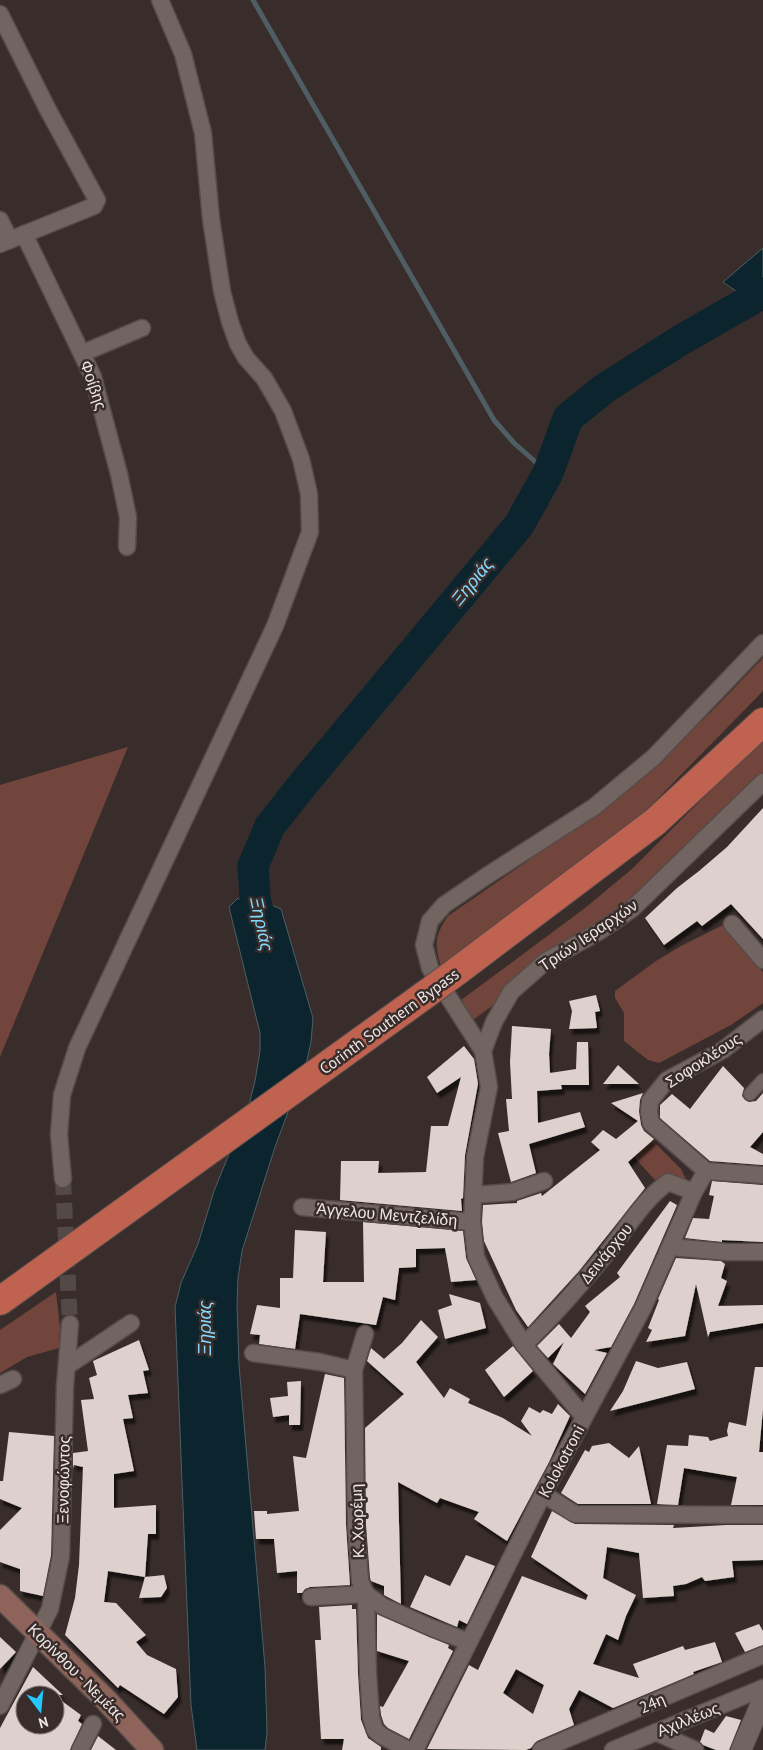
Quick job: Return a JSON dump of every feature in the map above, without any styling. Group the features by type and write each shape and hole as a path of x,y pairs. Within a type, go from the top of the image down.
{"highway":[{"name":"Corinth Southern Bypass","path":"0,1300 355,1046 655,822 763,722"}],"main road":[{"name":"Κορίνθου - Νεμέας","path":"0,1596 106,1700 152,1750"}],"street":[{"path":"63,1179 59,1135 62,1094 77,1048 276,626 310,532 309,494 303,468 283,411 264,378 246,358 238,344 230,322 222,291 202,133 183,54 160,0"},
{"path":"0,14 47,108 97,200 94,206 12,239"},
{"name":"Φοίβης","path":"0,220 83,353 93,377 100,397 128,517 126,547"},
{"path":"83,353 142,328"},
{"path":"484,1051 430,968 424,944 430,921 444,905 594,807 654,757 763,643"},
{"name":"Τριών Ιεραρχών","path":"584,1417 524,1345 495,1298 476,1257 472,1222 475,1157 489,1087 484,1051 494,1022 511,992 546,961 600,931 632,909 763,782"},
{"path":"732,924 763,960"},
{"name":"Σοφοκλέους","path":"706,1171 651,1123 648,1112 650,1101 667,1080 723,1050 763,1019"},
{"path":"750,1094 763,1080"},
{"path":"706,1171 763,1175"},
{"name":"Kolokotroni","path":"415,1750 543,1494 643,1308 694,1192 706,1171"},
{"path":"473,1196 512,1192 544,1182"},
{"name":"Δεινάρχου","path":"524,1345 560,1308 607,1253 654,1193 668,1182 694,1192"},
{"name":"Άγγελου Μεντζελίδη","path":"302,1207 472,1222"},
{"path":"670,1247 727,1252 763,1252"},
{"path":"67,1366 131,1323"},
{"name":"Ξενοφώντος","path":"0,1706 50,1609 61,1556 65,1386 70,1324"},
{"name":"Κ. Χωρέμη","path":"365,1334 354,1370 356,1525 360,1581 366,1594 371,1717 375,1730 382,1736 408,1750"},
{"path":"253,1353 320,1362 354,1370"},
{"path":"543,1494 575,1514 763,1515"},
{"path":"311,1597 366,1594 382,1606 469,1642"},
{"name":"24η","path":"541,1750 763,1655"},
{"name":"Αχιλλέως","path":"614,1750 763,1688"},
{"path":"740,1750 763,1699"},
{"path":"80,1750 93,1724"},
{"path":"656,1732 695,1750"}],"shaded area":[{"path":"763,658 763,691 630,827 442,971 437,942 440,930 448,916 562,837 638,781 711,712"},
{"path":"763,738 763,774 639,894 508,987 492,1006 473,1020 461,1000 585,908 632,869"},
{"path":"128,747 0,1057 0,785"},
{"path":"723,925 763,972 763,1003 731,1025 659,1063 648,1060 624,1041 624,1013 615,998 615,991 656,961"},
{"path":"652,1140 681,1169 686,1179 666,1178 655,1180 634,1157"},
{"path":"56,1292 60,1327 59,1348 27,1357 0,1373 0,1330"}],"water":[{"path":"763,248 763,310 723,282"},
{"path":"255,898 281,909 313,1018 311,1042 306,1064 275,1147 242,1251 238,1278 239,1365 265,1667 267,1732 265,1750 197,1750 191,1705 175,1307 181,1283 198,1244 214,1191 249,1105 255,1081 260,1051 260,1033 229,907 237,899"}],"building":[{"path":"763,808 763,939 731,904 702,926 697,921 664,945 645,918 677,888 727,847"},
{"path":"596,995 600,1011 595,1012 597,1028 569,1029 572,1011 569,1001"},
{"path":"512,1026 551,1029 550,1073 576,1069 577,1042 588,1042 589,1085 561,1085 562,1089 537,1091 538,1123 580,1112 585,1127 529,1144 536,1173 511,1182 498,1133 509,1131 506,1099 512,1099 510,1062"},
{"path":"464,1046 474,1059 478,1084 465,1155 463,1198 461,1199 462,1211 340,1200 341,1161 379,1161 378,1173 426,1172 431,1126 448,1126 461,1077 437,1093 427,1077"},
{"path":"618,1065 639,1084 603,1084"},
{"path":"723,1066 744,1088 742,1096 745,1100 749,1102 756,1101 763,1093 763,1132 750,1147 763,1154 763,1165 710,1161 660,1118 660,1105 672,1094 690,1109"},
{"path":"643,1093 639,1111 641,1125 644,1131 654,1139 628,1162 645,1188 579,1271 528,1327 516,1310 484,1241 483,1205 517,1203 517,1201 541,1193 542,1196 600,1150 591,1142 603,1130 616,1139 638,1121 611,1103"},
{"path":"712,1181 763,1185 763,1242 722,1240 722,1242 685,1238 693,1218 709,1219 714,1196 709,1195"},
{"path":"670,1201 677,1205 634,1304 611,1347 594,1350 607,1353 585,1394 553,1364 564,1342 548,1358 537,1346 559,1324 571,1338 590,1312 585,1306 620,1277 617,1273"},
{"path":"363,1222 463,1231 466,1258 476,1280 451,1282 445,1248 416,1249 416,1267 399,1268 395,1300 383,1297 376,1325 300,1314 295,1349 259,1344 260,1335 250,1334 257,1305 280,1308 280,1278 293,1278 295,1230 326,1232 323,1282 364,1282"},
{"path":"676,1258 721,1261 725,1264 721,1278 727,1281 718,1306 763,1305 763,1323 710,1332 708,1337 696,1284 685,1336 646,1342 652,1330 648,1328 658,1299"},
{"path":"449,1294 480,1303 486,1328 445,1339 438,1310 452,1305"},
{"path":"421,1320 438,1337 416,1362 444,1398 450,1388 470,1399 468,1403 503,1418 532,1436 521,1421 529,1407 540,1413 543,1410 552,1414 558,1404 570,1416 549,1462 507,1541 474,1519 479,1512 440,1498 437,1503 398,1482 401,1604 384,1595 384,1586 371,1581 370,1578 366,1525 365,1428 404,1394 367,1361 371,1348 384,1359 402,1343"},
{"path":"139,1340 149,1370 143,1371 148,1393 128,1395 133,1418 123,1419 134,1471 114,1474 114,1508 156,1505 156,1534 148,1534 145,1577 108,1571 104,1602 116,1603 146,1635 136,1642 147,1655 176,1669 178,1697 164,1714 120,1685 118,1688 65,1635 75,1598 79,1565 83,1467 74,1465 73,1468 73,1453 88,1451 81,1400 94,1399 89,1378 97,1375 93,1361"},
{"path":"513,1346 533,1371 504,1397 485,1370"},
{"path":"636,1361 658,1368 687,1362 695,1389 610,1411 623,1391"},
{"path":"755,1367 763,1367 763,1409 759,1452 763,1452 763,1505 731,1505 737,1477 684,1468 678,1505 657,1504 667,1445 688,1446 689,1435 708,1437 710,1441 728,1436 729,1422 746,1426"},
{"path":"325,1374 344,1378 346,1525 350,1585 310,1587 302,1593 297,1593 297,1571 277,1573 274,1539 256,1539 254,1511 267,1511 267,1514 299,1511 293,1456 306,1458"},
{"path":"301,1381 300,1425 289,1425 289,1415 273,1417 270,1398 288,1396 287,1382"},
{"path":"9,1432 54,1436 51,1555 43,1596 20,1591 20,1569 0,1562 0,1530 22,1508 0,1499 0,1481 3,1481"},
{"path":"609,1443 629,1458 639,1446 651,1504 578,1504 561,1493 585,1450 589,1452 592,1446"},
{"path":"552,1511 575,1524 674,1525 673,1528 763,1525 763,1560 732,1561 734,1577 705,1581 702,1577 686,1584 673,1586 674,1596 643,1598 639,1553 607,1547 603,1578 636,1595 618,1640 606,1634 593,1664 639,1678 633,1664 683,1646 685,1650 715,1642 722,1662 693,1672 694,1674 613,1708 579,1690 569,1709 574,1725 537,1741 531,1748 526,1750 427,1749 469,1665 478,1670 522,1576 586,1600 588,1595 531,1557","holes":["516,1669 544,1685 533,1714 503,1693"]},
{"path":"466,1555 495,1566 467,1624 459,1620 457,1627 410,1607 425,1575 450,1586"},
{"path":"164,1575 167,1588 161,1597 139,1598 145,1577"},
{"path":"352,1605 352,1609 356,1609 361,1720 368,1738 381,1747 381,1750 342,1750 344,1739 321,1739 315,1640 321,1640 319,1607"},
{"path":"377,1614 449,1645 448,1648 453,1651 409,1739 388,1728 384,1724 381,1715 380,1706 383,1707 409,1661 377,1651"},
{"path":"759,1624 763,1631 763,1645 745,1652 735,1633"},
{"path":"0,1637 16,1652 0,1669"},
{"path":"33,1667 52,1685 23,1685"},
{"path":"15,1700 15,1735 65,1735 65,1703 81,1715 78,1721 82,1724 70,1750 0,1750 0,1728"},
{"path":"726,1716 741,1720 729,1750 716,1750 703,1745 700,1742 705,1729 714,1733"},
{"path":"98,1736 116,1750 91,1750"}],"waterway":[{"path":"253,0 494,420 514,443 548,473"},
{"name":"Ξηριάς","path":"265,939 255,898 253,866 270,826 519,525 548,473 568,418 605,388 681,340 763,293"}],"tunnel":[{"path":"63,1179 70,1324"}]}
